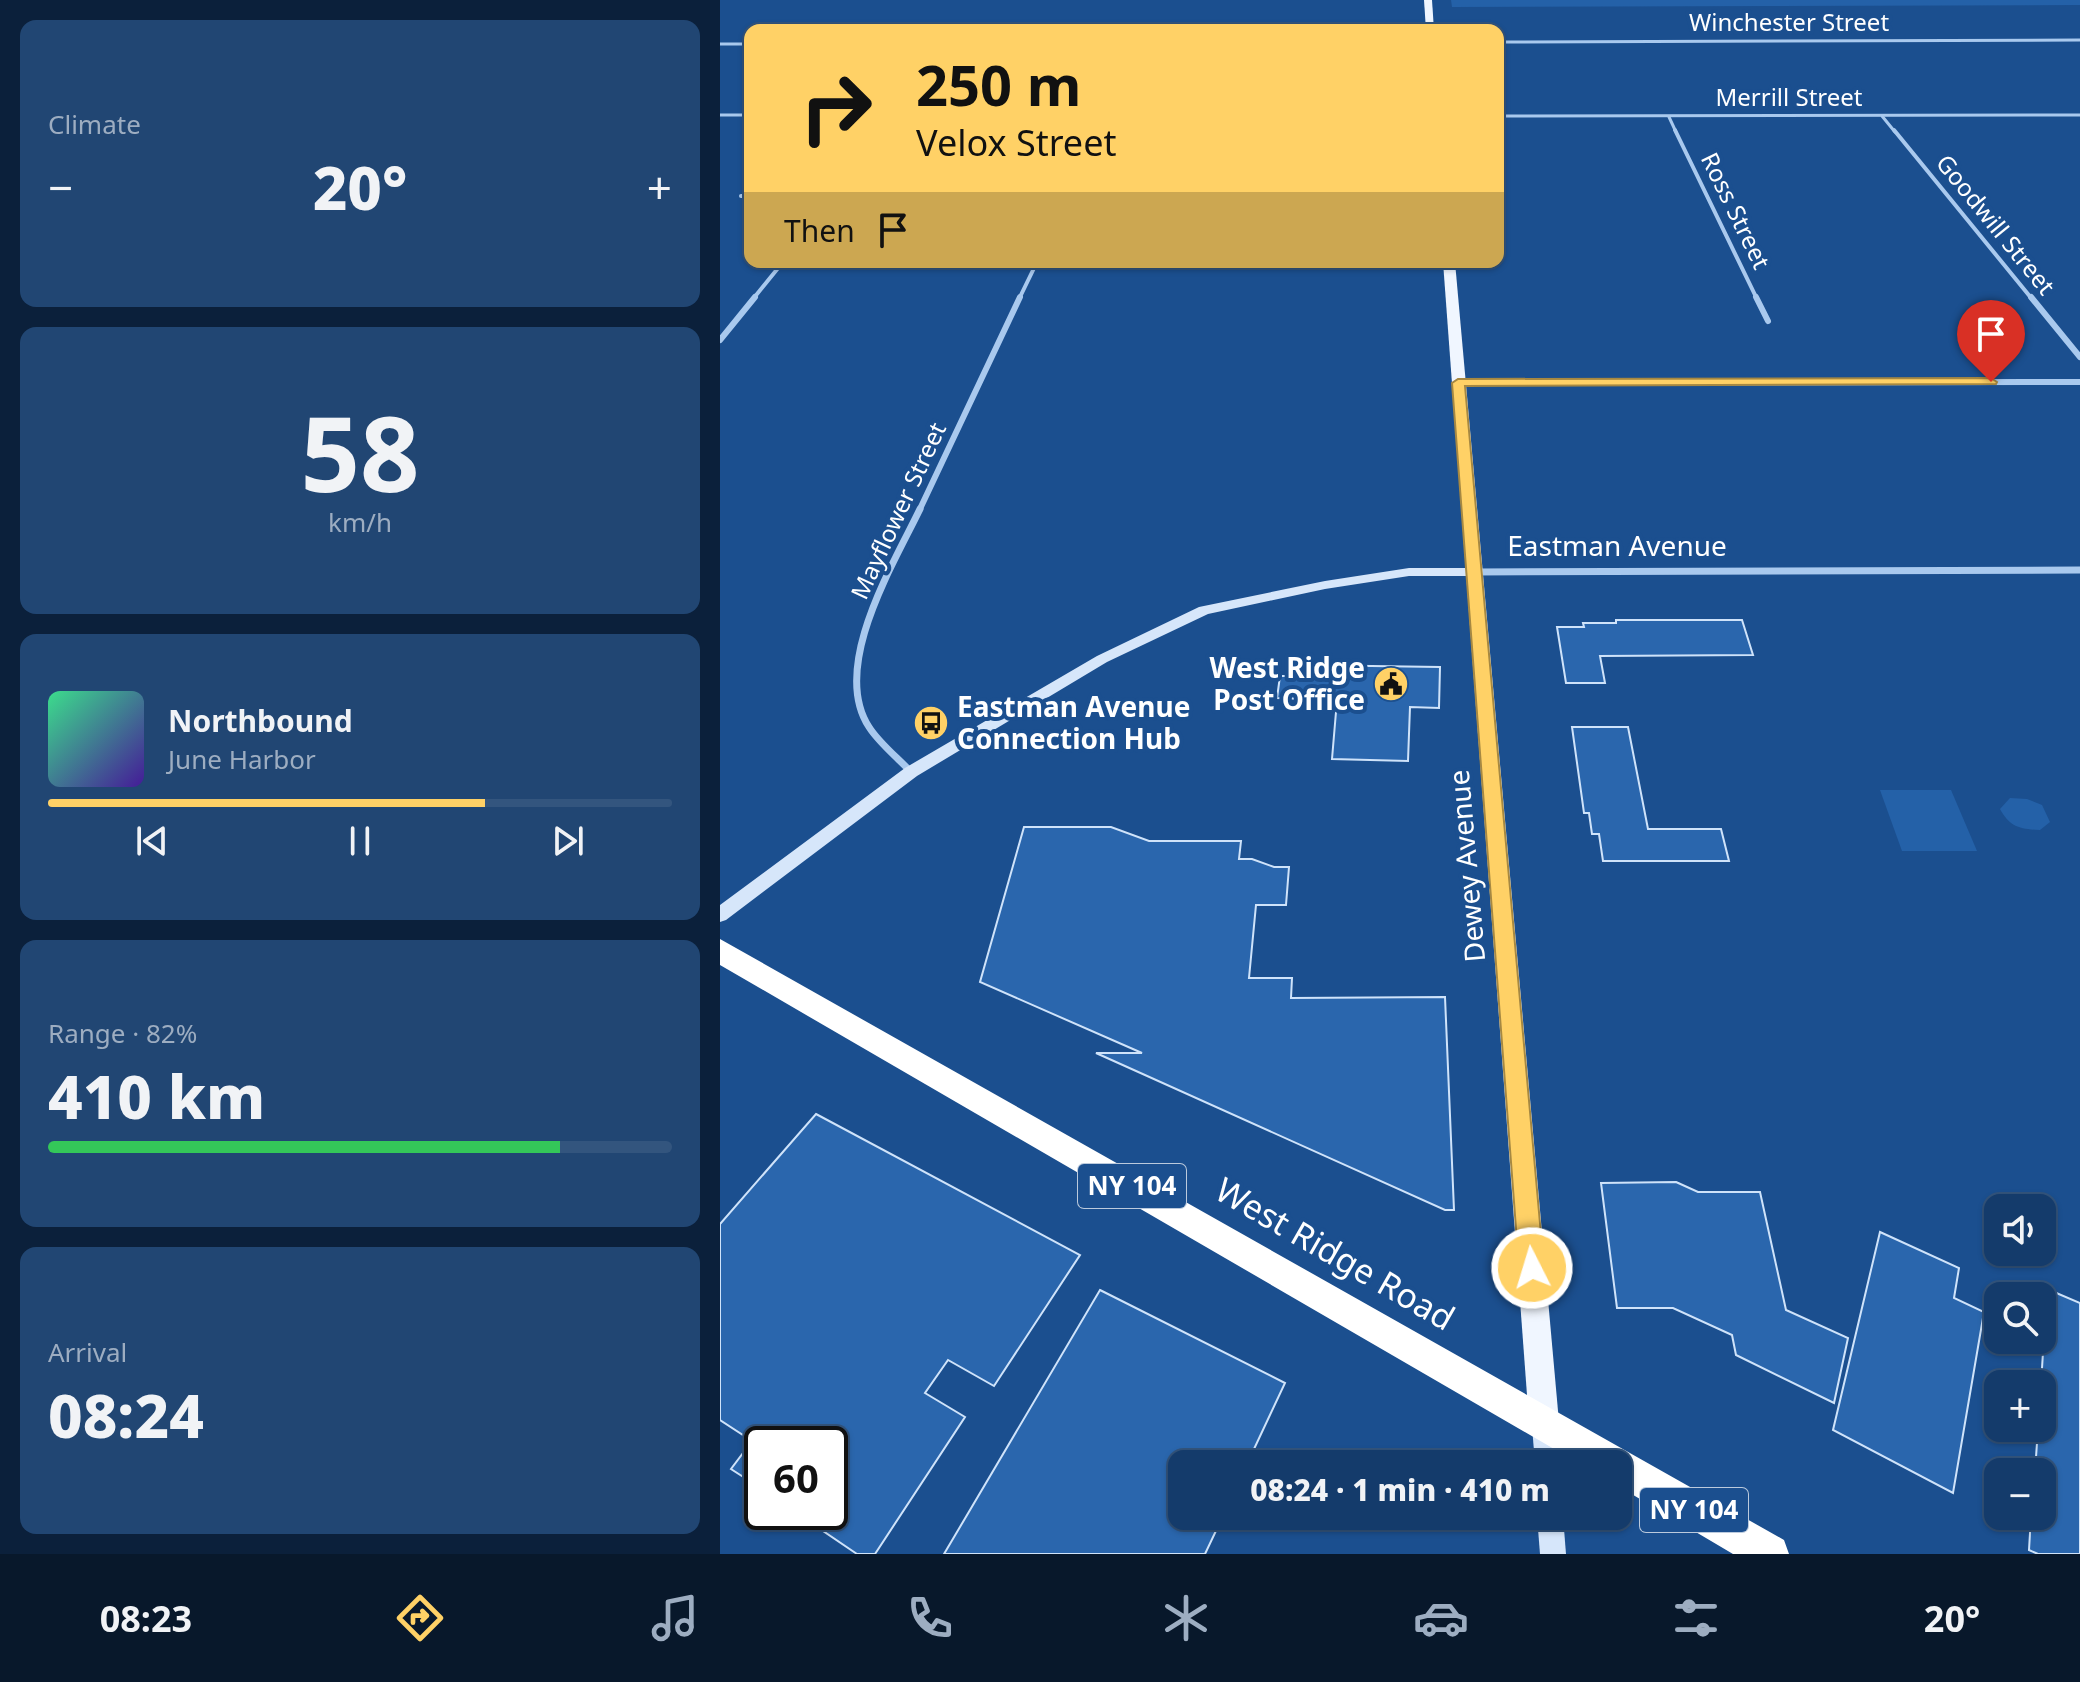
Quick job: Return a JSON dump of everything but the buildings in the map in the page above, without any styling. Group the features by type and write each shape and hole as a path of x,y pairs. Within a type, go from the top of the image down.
{"highway":[{"name":"West Ridge Road","path":"720,951 1592,1450"},
{"name":"West Ridge Road","path":"1632,1474 1770,1554"}],"main road":[{"path":"1428,0 1430,24"},
{"name":"Dewey Avenue","path":"1449,268 1544,1422"}],"street":[{"name":"Winchester Street","path":"1504,42 2080,40"},
{"path":"720,44 744,44"},
{"path":"720,115 744,115"},
{"name":"Merrill Street","path":"1504,116 2080,115"},
{"name":"Goodwill Street","path":"1882,116 2080,357"},
{"name":"Ross Street","path":"1669,117 1768,321"},
{"path":"720,340 778,268"},
{"name":"Mayflower Street","path":"911,772 868,726 854,678 869,617 1034,268"},
{"path":"1458,383 2080,382"},
{"name":"Eastman Avenue","path":"720,915 911,772 1102,659 1204,610 1325,585 1409,572 2080,570"},
{"name":"Dewey Avenue","path":"1544,1422 1546,1450"},
{"path":"1551,1530 1553,1554"}],"shaded area":[{"path":"1451,0 2080,0 2080,5 1452,7"},
{"path":"1880,790 1951,790 1977,851 1902,851"},
{"path":"2010,798 2027,799 2042,805 2050,822 2040,830 2021,828 2012,823 2000,809"}],"place":[{"name":"West Ridge Post Office","path":"1391,684"},
{"name":"Eastman Avenue Connection Hub","path":"931,723"}],"route":[{"path":"1532,1268 1458,383 1991,382"}]}
